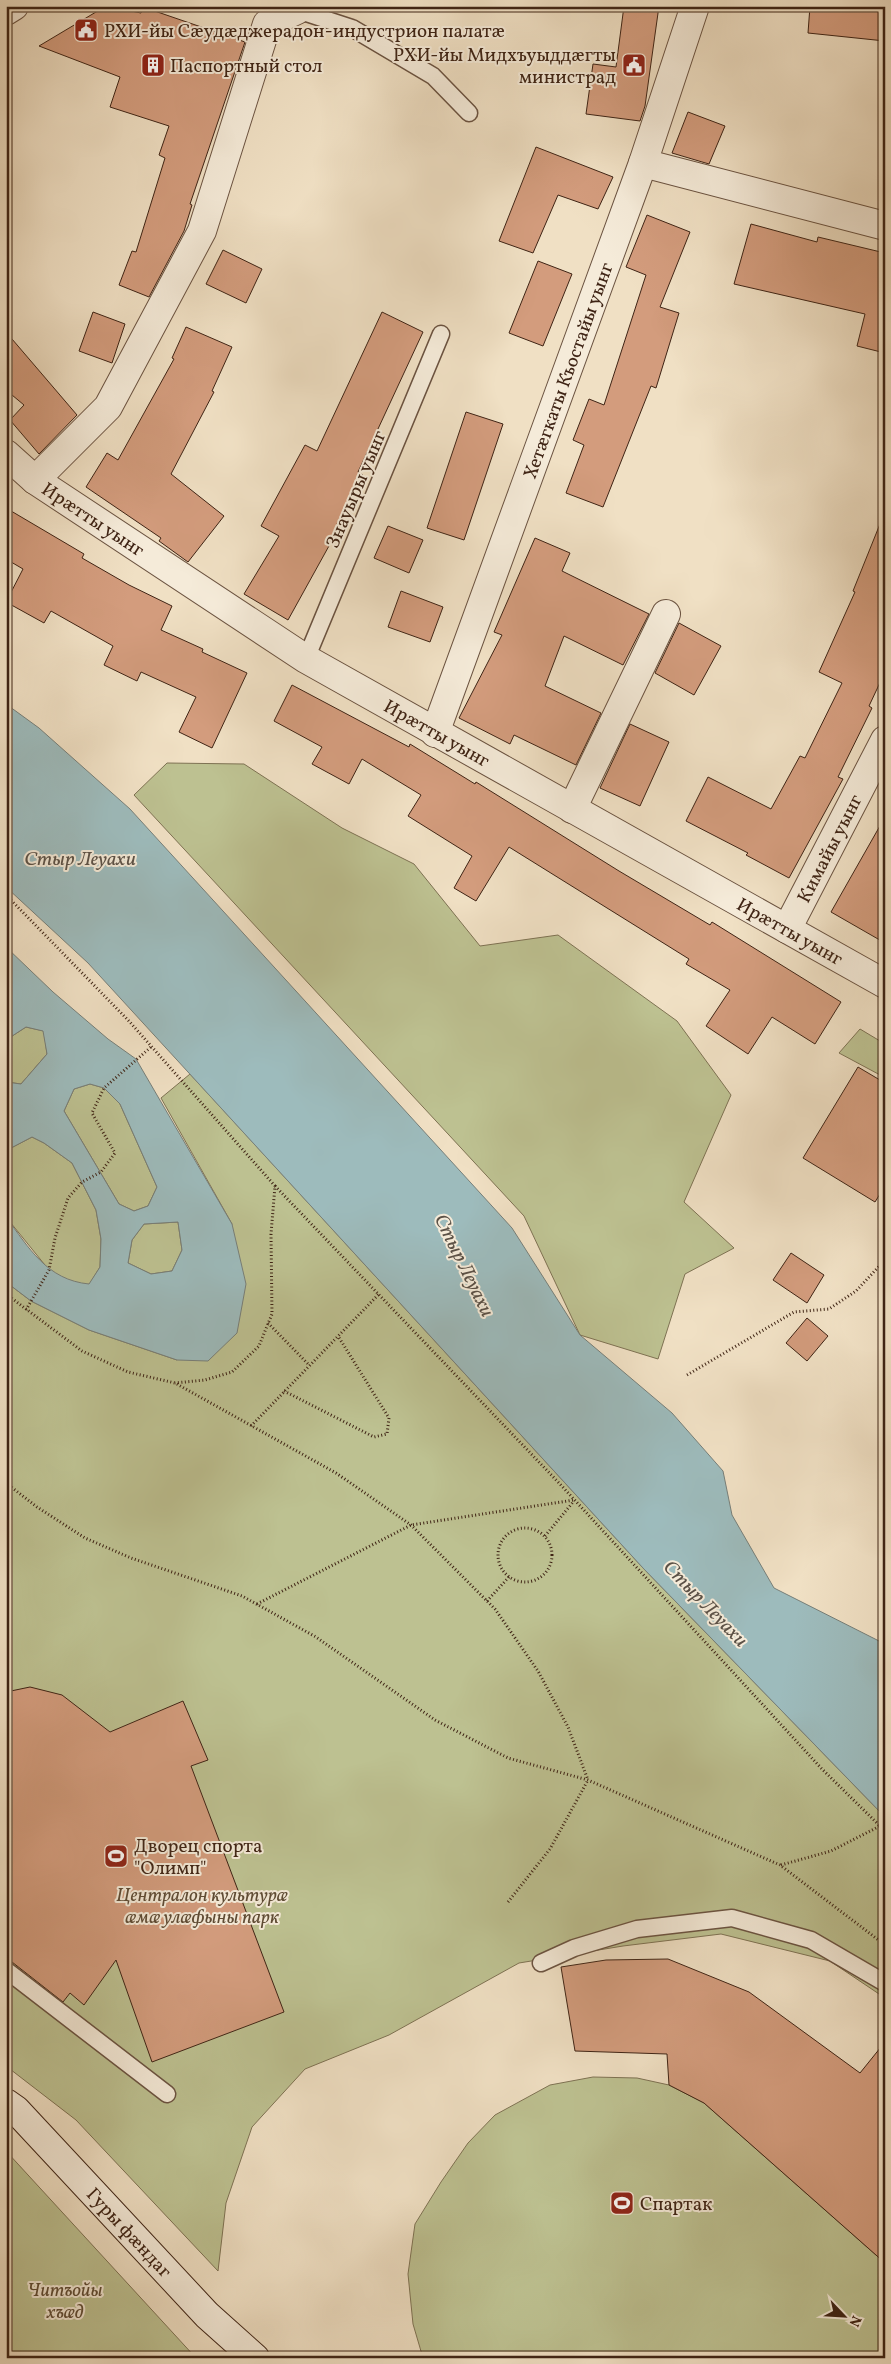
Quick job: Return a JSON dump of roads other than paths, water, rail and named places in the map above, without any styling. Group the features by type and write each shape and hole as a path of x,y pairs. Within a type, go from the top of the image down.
{"street":[{"path":"6,11 14,6"},
{"name":"Хетæгкаты Къостайы уынг","path":"435,733 643,163 694,6"},
{"path":"36,480 108,408 202,232 267,24 297,8"},
{"path":"643,163 885,226"},
{"name":"Ирæтты уынг","path":"6,454 36,480 306,659 885,984"},
{"path":"572,809 666,614"},
{"name":"Кимайы уынг","path":"787,930 885,740"},
{"name":"Гуры фӕндаг","path":"6,2103 23,2117 207,2315 255,2358"}],"lane":[{"path":"297,8 352,28 433,76 469,113"},
{"name":"Знауыры уынг","path":"306,659 441,334"},
{"path":"541,1963 574,1948 637,1929 732,1918 811,1940 885,1983"},
{"path":"6,1970 168,2094"}],"water":[{"name":"Стыр Леуахи","path":"6,704 39,728 130,809 512,1228 580,1335 672,1413 723,1471 732,1515 774,1588 885,1644 885,1817 643,1568 88,963 6,887"},
{"path":"6,947 53,992 108,1039 136,1059 232,1224 246,1284 237,1333 208,1361 177,1360 89,1330 31,1301 6,1282 6,1217 40,1261 50,1269 74,1281 89,1284 100,1267 101,1239 96,1210 72,1163 44,1143 32,1137 11,1148 6,1159 6,1082 21,1084 47,1054 43,1031 26,1027 6,1040","holes":["90,1084 104,1088 120,1104 157,1187 148,1206 134,1211 119,1204 64,1111 74,1089","178,1222 182,1250 172,1271 151,1274 128,1263 132,1240 144,1224"]}],"place":[{"name":"РХИ-йы Сæудæджерадон-индустрион палатæ","path":"86,30"},
{"name":"Паспортный стол","path":"153,65"},
{"name":"РХИ-йы Мидхъуыддæгты министрад","path":"634,65"},
{"name":"Дворец спорта \"Олимп\"","path":"116,1856"},
{"name":"Спартак","path":"622,2203"}],"park label":[{"name":"Централон культурæ æмæ улæфыны парк","path":"202,1905"},
{"name":"Читъойы хъæд","path":"65,2300"}]}
